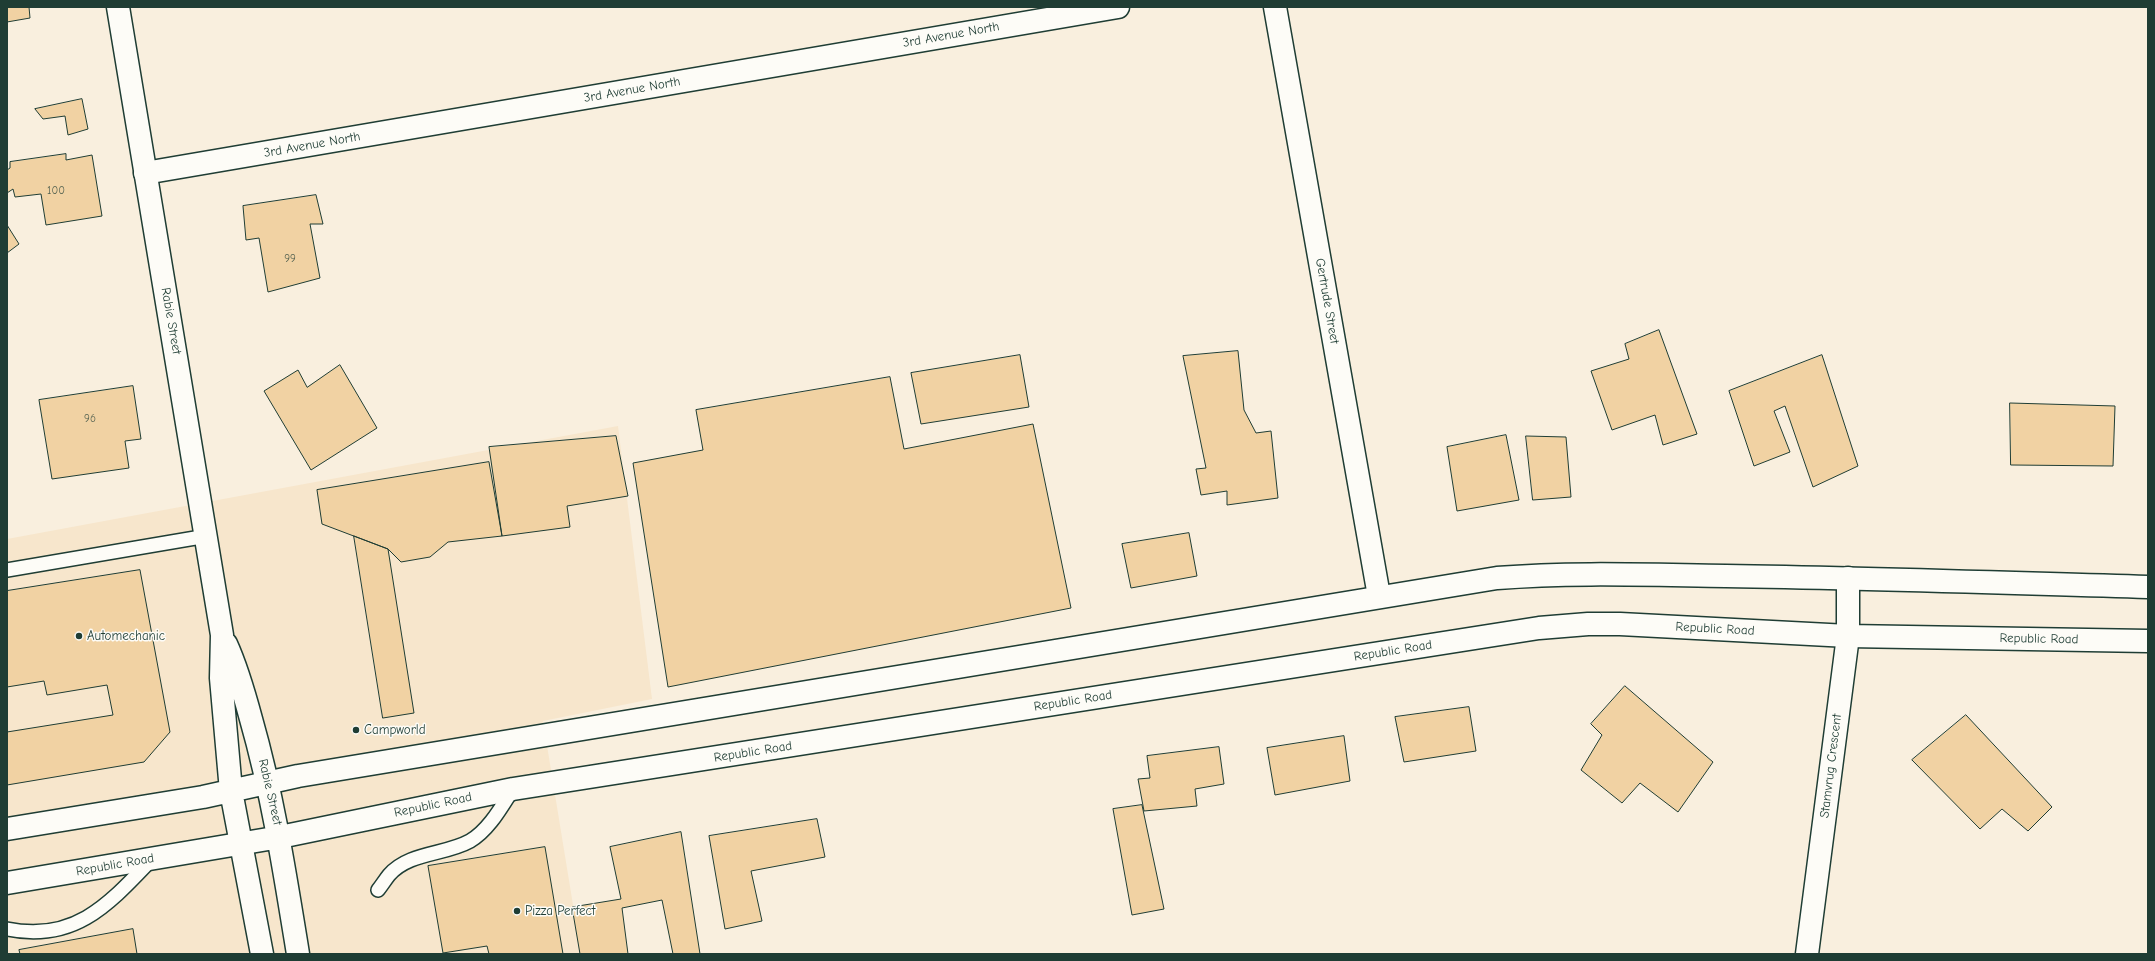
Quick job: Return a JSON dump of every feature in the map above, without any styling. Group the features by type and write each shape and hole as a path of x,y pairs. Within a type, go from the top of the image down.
{"main road":[{"name":"Rabie Street","path":"118,7 207,536 222,635 222,678 230,791 262,954"},
{"name":"3rd Avenue North","path":"146,173 1118,7"},
{"name":"Gertrude Street","path":"1275,7 1378,596"},
{"path":"7,829 230,791 314,774 1378,596 1497,578 1535,575 1848,578 2148,587"},
{"name":"Stamvrug Crescent","path":"1807,954 1848,636 1848,578"},
{"name":"Republic Road","path":"7,883 280,837 513,788 1539,628 1620,624 1848,636 2148,641"},
{"name":"Rabie Street","path":"222,635 240,682 269,783 280,837 298,954"}],"lane":[{"path":"7,570 207,536"},
{"path":"378,890 389,874 409,862 452,849 472,840 487,826 513,788"},
{"path":"7,929 22,932 55,931 74,925 98,910 128,884 152,859"}],"shaded area":[{"path":"618,426 652,699 543,721 581,954 7,954 7,539"}],"building":[{"path":"7,7 29,7 30,18 7,22"},
{"path":"82,99 88,129 68,135 65,116 43,119 35,109"},
{"path":"66,154 66,160 92,155 102,216 46,225 41,194 15,197 13,189 7,193 7,170 10,168 10,162"},
{"path":"316,195 323,224 310,224 320,278 268,292 259,238 246,240 243,206"},
{"path":"7,225 19,244 7,253"},
{"path":"1659,330 1697,434 1663,445 1655,415 1612,430 1591,371 1629,359 1625,344"},
{"path":"1238,351 1244,410 1256,433 1271,431 1278,498 1227,505 1227,491 1201,495 1196,469 1206,468 1183,356"},
{"path":"1020,355 1029,407 921,424 911,373"},
{"path":"1822,355 1858,466 1813,487 1785,406 1774,411 1790,452 1754,466 1729,391"},
{"path":"340,365 377,428 311,470 264,391 298,370 307,387"},
{"path":"890,377 904,449 1033,424 1071,608 668,687 633,463 703,450 696,410"},
{"path":"133,386 141,439 125,441 129,468 52,479 39,400"},
{"path":"2010,403 2115,406 2113,466 2011,465"},
{"path":"1506,435 1519,500 1457,511 1447,447"},
{"path":"616,436 628,496 567,506 570,527 502,536 489,447"},
{"path":"1526,436 1566,437 1571,497 1533,500"},
{"path":"489,462 502,536 448,542 430,557 401,562 388,549 322,524 317,490"},
{"path":"1189,533 1197,576 1131,588 1122,544"},
{"path":"354,536 388,549 414,713 383,718"},
{"name":"Automechanic","path":"140,570 170,732 144,762 7,785 7,732 113,715 107,685 47,695 44,681 7,687 7,591"},
{"path":"1625,686 1713,762 1678,812 1640,783 1622,803 1581,770 1602,735 1591,724"},
{"path":"1469,707 1476,751 1404,762 1395,717"},
{"path":"1966,715 2052,807 2028,831 2002,809 1980,829 1912,760"},
{"path":"1344,736 1350,781 1275,795 1267,748"},
{"path":"1219,747 1224,784 1195,789 1197,806 1144,811 1138,779 1150,778 1147,756"},
{"path":"1142,805 1164,909 1132,915 1113,809"},
{"path":"817,819 825,857 751,871 762,921 725,929 709,836"},
{"path":"681,832 700,954 673,954 662,900 622,908 628,954 580,954 572,907 621,899 610,847"},
{"path":"545,847 563,954 489,954 487,946 443,953 428,866"},
{"path":"133,929 137,954 20,954 19,950"}],"place":[{"name":"Automechanic","path":"79,636"},
{"name":"Campworld","path":"356,730"},
{"name":"Pizza Perfect","path":"517,911"}]}
